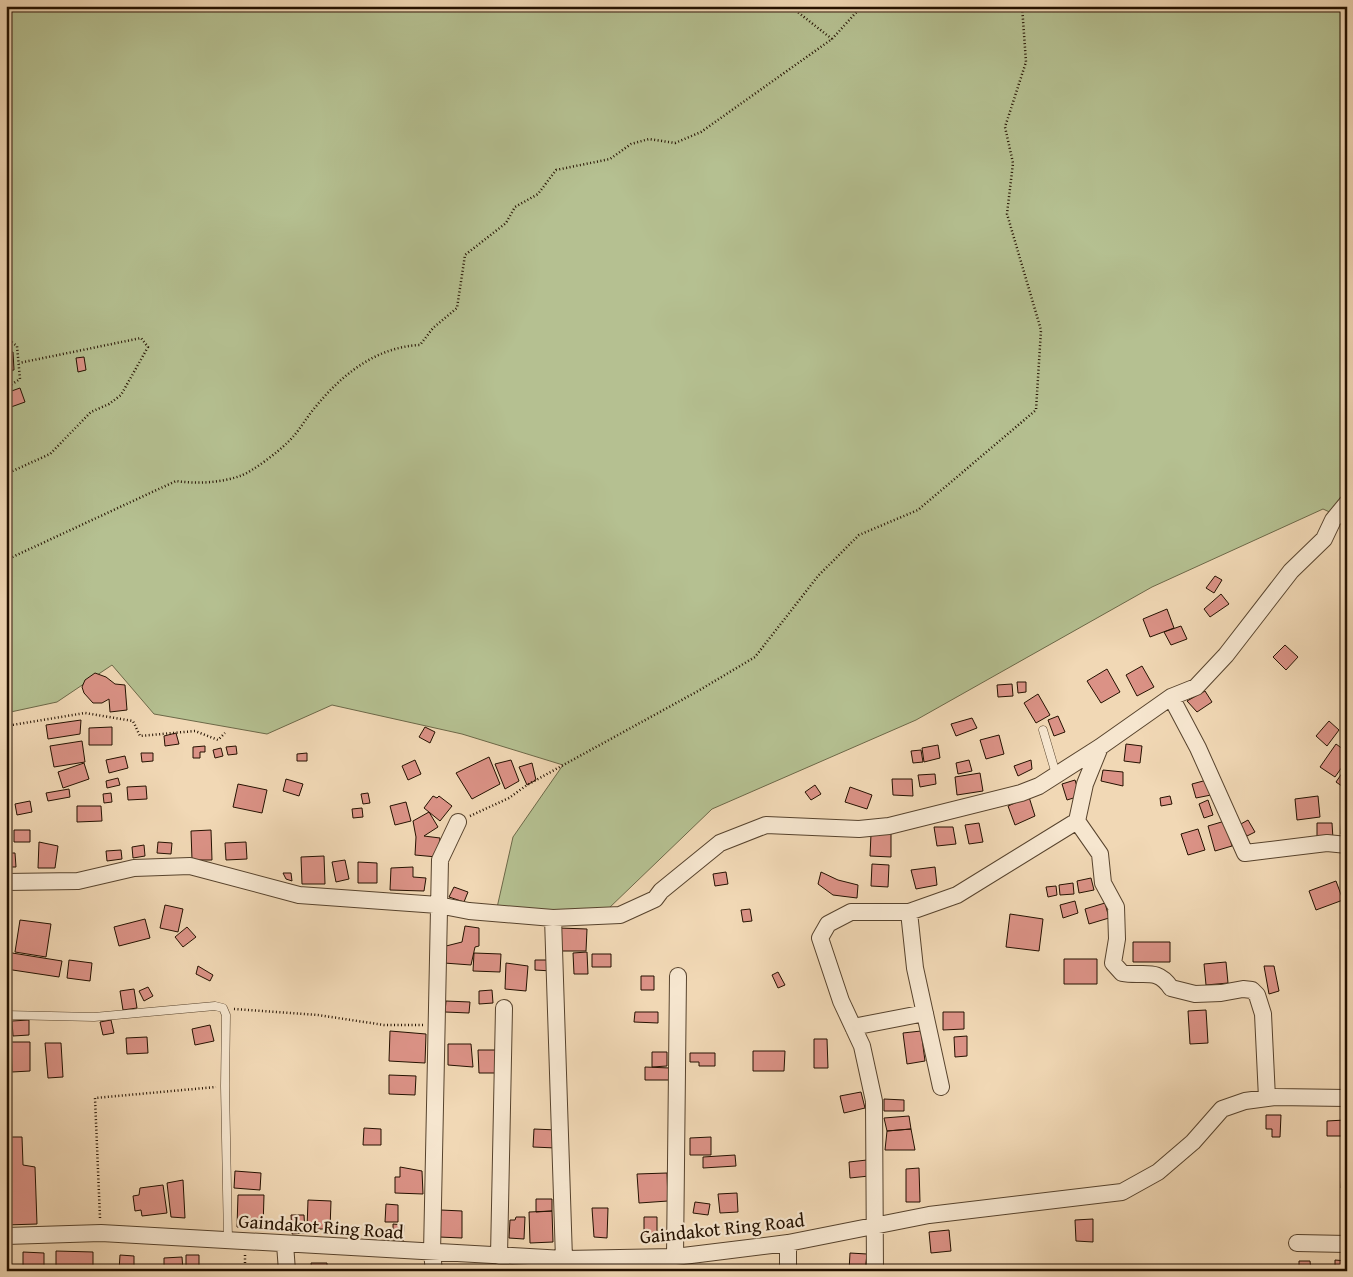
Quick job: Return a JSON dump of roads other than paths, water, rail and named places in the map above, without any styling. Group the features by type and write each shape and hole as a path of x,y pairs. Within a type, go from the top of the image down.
{"street":[{"path":"6,882 78,881 134,868 190,866 299,896 438,905 469,911 553,918 620,915 655,899 661,891 720,843 766,825 859,829 889,826 1021,793 1039,786 1100,747 1171,697 1196,687 1251,624 1291,571 1340,524 1347,503"},
{"path":"1171,697 1198,748 1245,853 1327,843 1347,845"},
{"path":"875,1271 874,1101 862,1046 841,1001 820,938 828,924 851,912 909,912 957,895 1077,821 1085,784 1100,747"},
{"path":"1077,821 1100,854 1103,883 1116,907 1117,940 1114,963 1122,973 1136,976 1155,973 1165,978 1171,988 1195,994 1221,993 1243,989 1252,990 1257,995 1263,1014 1267,1098"},
{"path":"434,1271 432,1253 440,860 458,822"},
{"path":"909,912 915,968 941,1087"},
{"path":"553,918 564,1259"},
{"path":"678,976 679,1261"},
{"path":"500,1256 504,1008"},
{"path":"853,1027 925,1013"},
{"name":"Gaindakot Ring Road","path":"6,1236 101,1233 432,1253 564,1259 679,1261 788,1243 929,1215 1122,1192 1158,1172 1193,1142 1222,1109 1245,1101 1267,1098 1347,1098"},
{"path":"788,1243 788,1271"},
{"path":"1297,1243 1347,1244"},
{"path":"285,1244 287,1271"}],"lane":[{"path":"1043,730 1056,774"},
{"path":"6,1015 94,1017 215,1006 223,1008 226,1015 225,1086 228,1240"}]}
